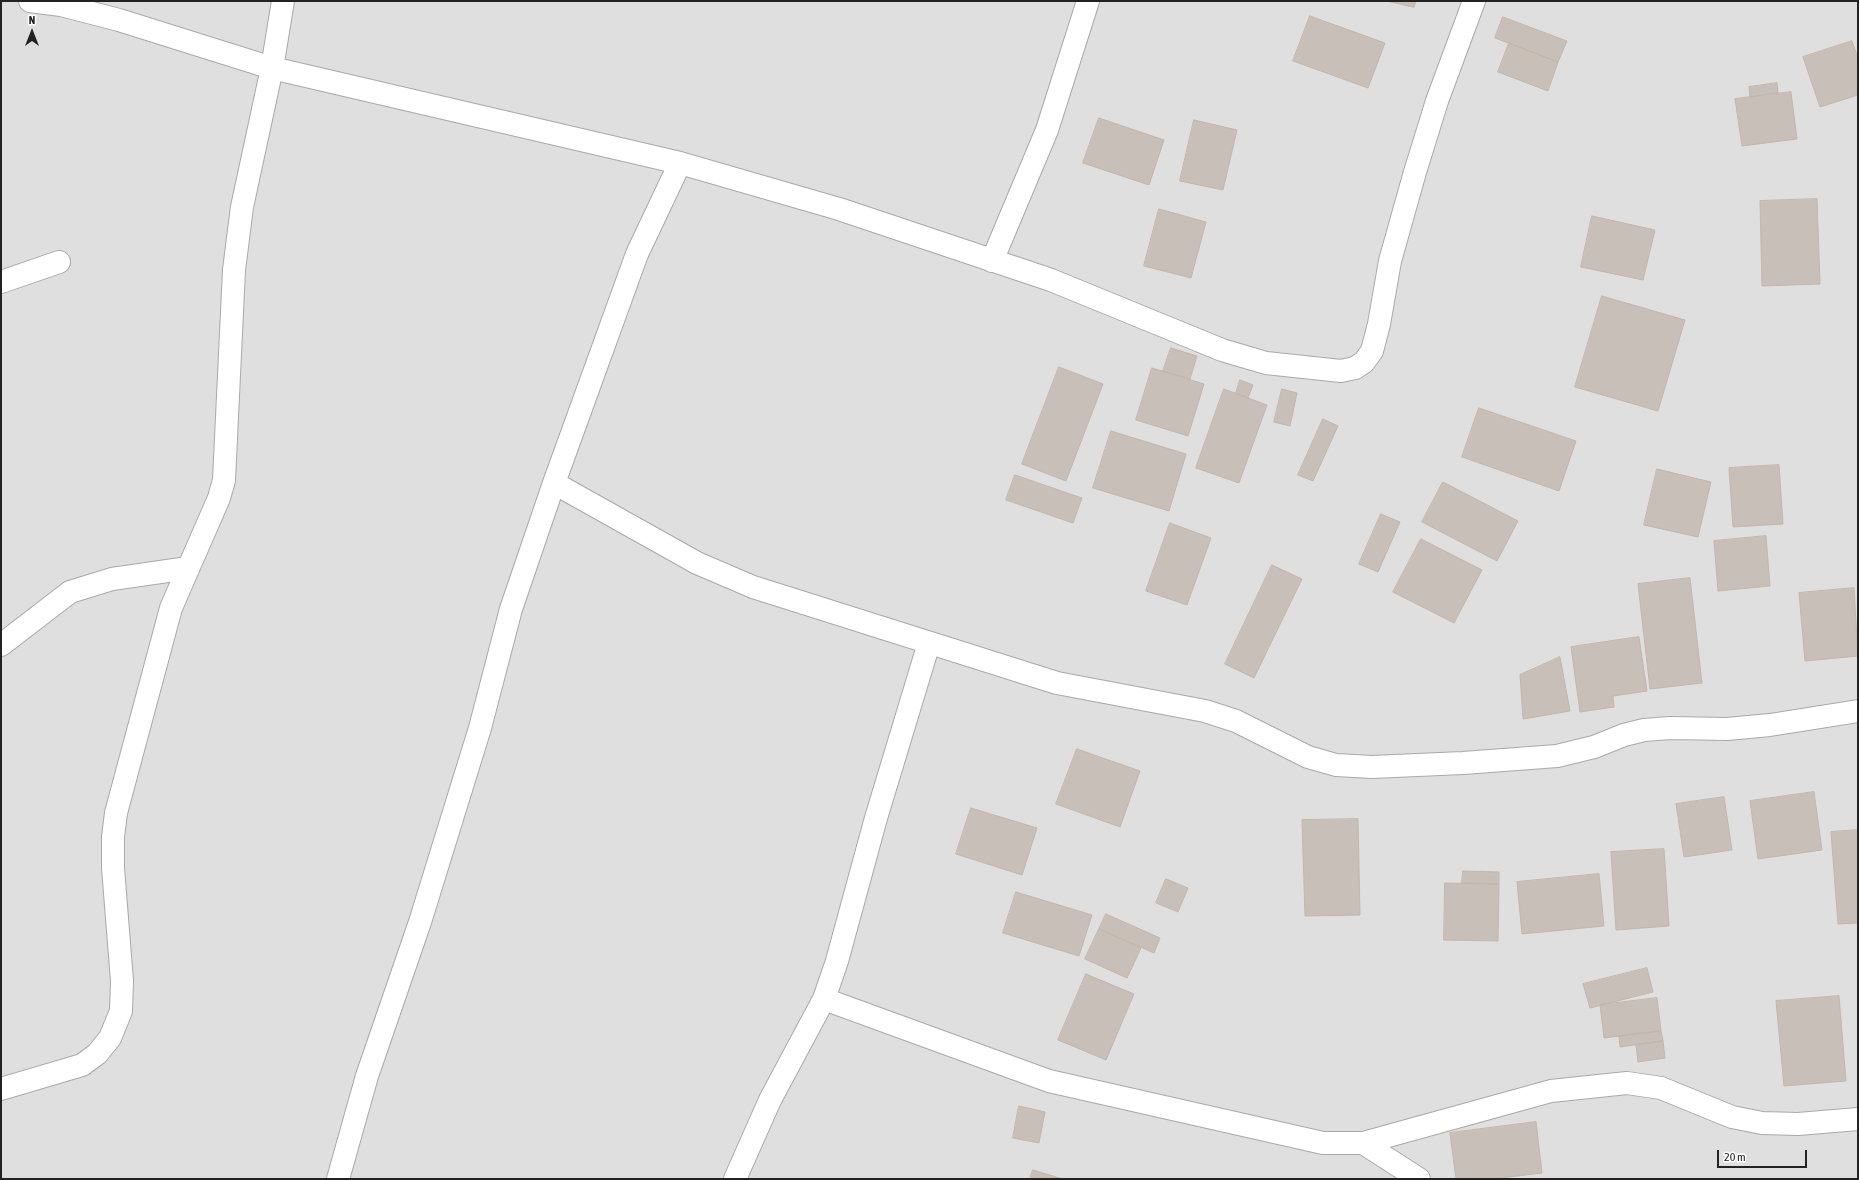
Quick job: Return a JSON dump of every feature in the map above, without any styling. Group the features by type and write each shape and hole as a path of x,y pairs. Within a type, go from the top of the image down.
{"street":[{"path":"30,1 61,5 119,20 272,68 680,163 839,209 1050,280 1222,350 1266,363 1341,371 1355,368 1364,362 1372,351 1380,324 1390,261 1415,172 1437,100 1474,1"},
{"path":"1,1089 82,1065 97,1054 110,1038 121,1012 122,981 113,868 113,836 116,813 171,608 219,498 224,480 234,270 242,207 272,68 283,1"},
{"path":"992,261 1047,130 1088,1"},
{"path":"338,1179 367,1076 420,922 480,728 511,609 554,483 637,254 680,163"},
{"path":"1,282 59,262"},
{"path":"554,483 697,563 753,587 1058,684 1205,711 1236,721 1308,757 1336,765 1372,767 1463,763 1557,756 1594,747 1624,735 1644,730 1670,728 1727,729 1770,725 1858,711"},
{"path":"1,645 70,592 112,579 188,568"},
{"path":"735,1179 770,1100 824,998 837,961 876,818 929,643"},
{"path":"824,998 1048,1081 1323,1143 1363,1143 1551,1091 1627,1083 1661,1088 1732,1117 1762,1123 1798,1124 1858,1119"},
{"path":"1363,1143 1419,1179"}],"shaded area":[{"path":"1,1 1858,1 1858,1179 1,1179"}],"building":[{"path":"1387,1 1416,1 1414,7"},
{"path":"1310,16 1385,43 1368,88 1293,61"},
{"path":"1503,17 1567,41 1558,62 1495,38"},
{"path":"1852,41 1858,58 1858,95 1820,107 1803,57"},
{"path":"1509,43 1558,62 1548,91 1498,72"},
{"path":"1777,83 1778,93 1750,97 1749,87"},
{"path":"1791,92 1797,139 1742,146 1735,99"},
{"path":"1099,118 1164,140 1149,185 1083,163"},
{"path":"1194,120 1237,130 1223,190 1180,181"},
{"path":"1817,199 1820,284 1762,286 1760,201"},
{"path":"1159,209 1206,222 1191,278 1144,266"},
{"path":"1592,216 1655,230 1643,280 1581,267"},
{"path":"1602,296 1685,320 1658,411 1575,387"},
{"path":"1171,348 1197,356 1190,379 1163,371"},
{"path":"1059,367 1103,384 1066,481 1022,464"},
{"path":"1152,368 1204,384 1188,436 1136,420"},
{"path":"1240,380 1253,385 1248,398 1236,393"},
{"path":"1224,389 1267,405 1239,483 1196,468"},
{"path":"1282,389 1297,393 1290,426 1274,422"},
{"path":"1479,408 1576,441 1559,491 1462,457"},
{"path":"1323,419 1338,426 1313,481 1298,475"},
{"path":"1111,431 1186,454 1169,511 1093,488"},
{"path":"1779,465 1783,524 1733,527 1729,468"},
{"path":"1657,469 1711,482 1698,537 1644,525"},
{"path":"1015,475 1082,498 1073,523 1006,500"},
{"path":"1443,482 1518,521 1497,561 1422,522"},
{"path":"1381,514 1400,522 1378,572 1359,564"},
{"path":"1170,523 1211,538 1187,605 1146,591"},
{"path":"1766,536 1770,586 1718,591 1714,541"},
{"path":"1421,539 1482,570 1454,623 1393,592"},
{"path":"1272,565 1302,579 1254,678 1225,664"},
{"path":"1690,578 1702,683 1650,689 1638,584"},
{"path":"1854,588 1858,656 1805,661 1799,593"},
{"path":"1639,637 1647,691 1613,696 1614,707 1580,712 1571,647"},
{"path":"1560,657 1570,711 1523,719 1520,675"},
{"path":"1077,749 1140,771 1120,827 1056,804"},
{"path":"1814,792 1822,850 1758,859 1750,801"},
{"path":"1724,797 1732,850 1684,857 1676,804"},
{"path":"971,808 1037,828 1022,875 956,854"},
{"path":"1358,819 1360,915 1305,916 1302,820"},
{"path":"1858,830 1858,923 1838,924 1831,832"},
{"path":"1664,849 1669,926 1616,930 1611,852"},
{"path":"1463,871 1499,872 1499,884 1462,883"},
{"path":"1599,874 1604,926 1522,934 1517,882"},
{"path":"1166,879 1188,888 1178,912 1156,903"},
{"path":"1445,883 1499,884 1498,941 1444,940"},
{"path":"1016,892 1092,915 1079,956 1003,933"},
{"path":"1106,914 1160,938 1154,953 1099,929"},
{"path":"1099,929 1141,948 1127,978 1085,959"},
{"path":"1647,968 1653,992 1590,1008 1583,984"},
{"path":"1086,974 1134,994 1106,1060 1058,1040"},
{"path":"1839,996 1846,1081 1784,1086 1776,1001"},
{"path":"1657,998 1661,1031 1604,1038 1600,1005"},
{"path":"1661,1031 1663,1041 1620,1047 1619,1036"},
{"path":"1663,1041 1665,1058 1638,1062 1636,1045"},
{"path":"1019,1106 1045,1112 1039,1143 1013,1138"},
{"path":"1536,1122 1542,1173 1493,1179 1456,1179 1450,1133"},
{"path":"1033,1170 1063,1179 1030,1179"}]}
